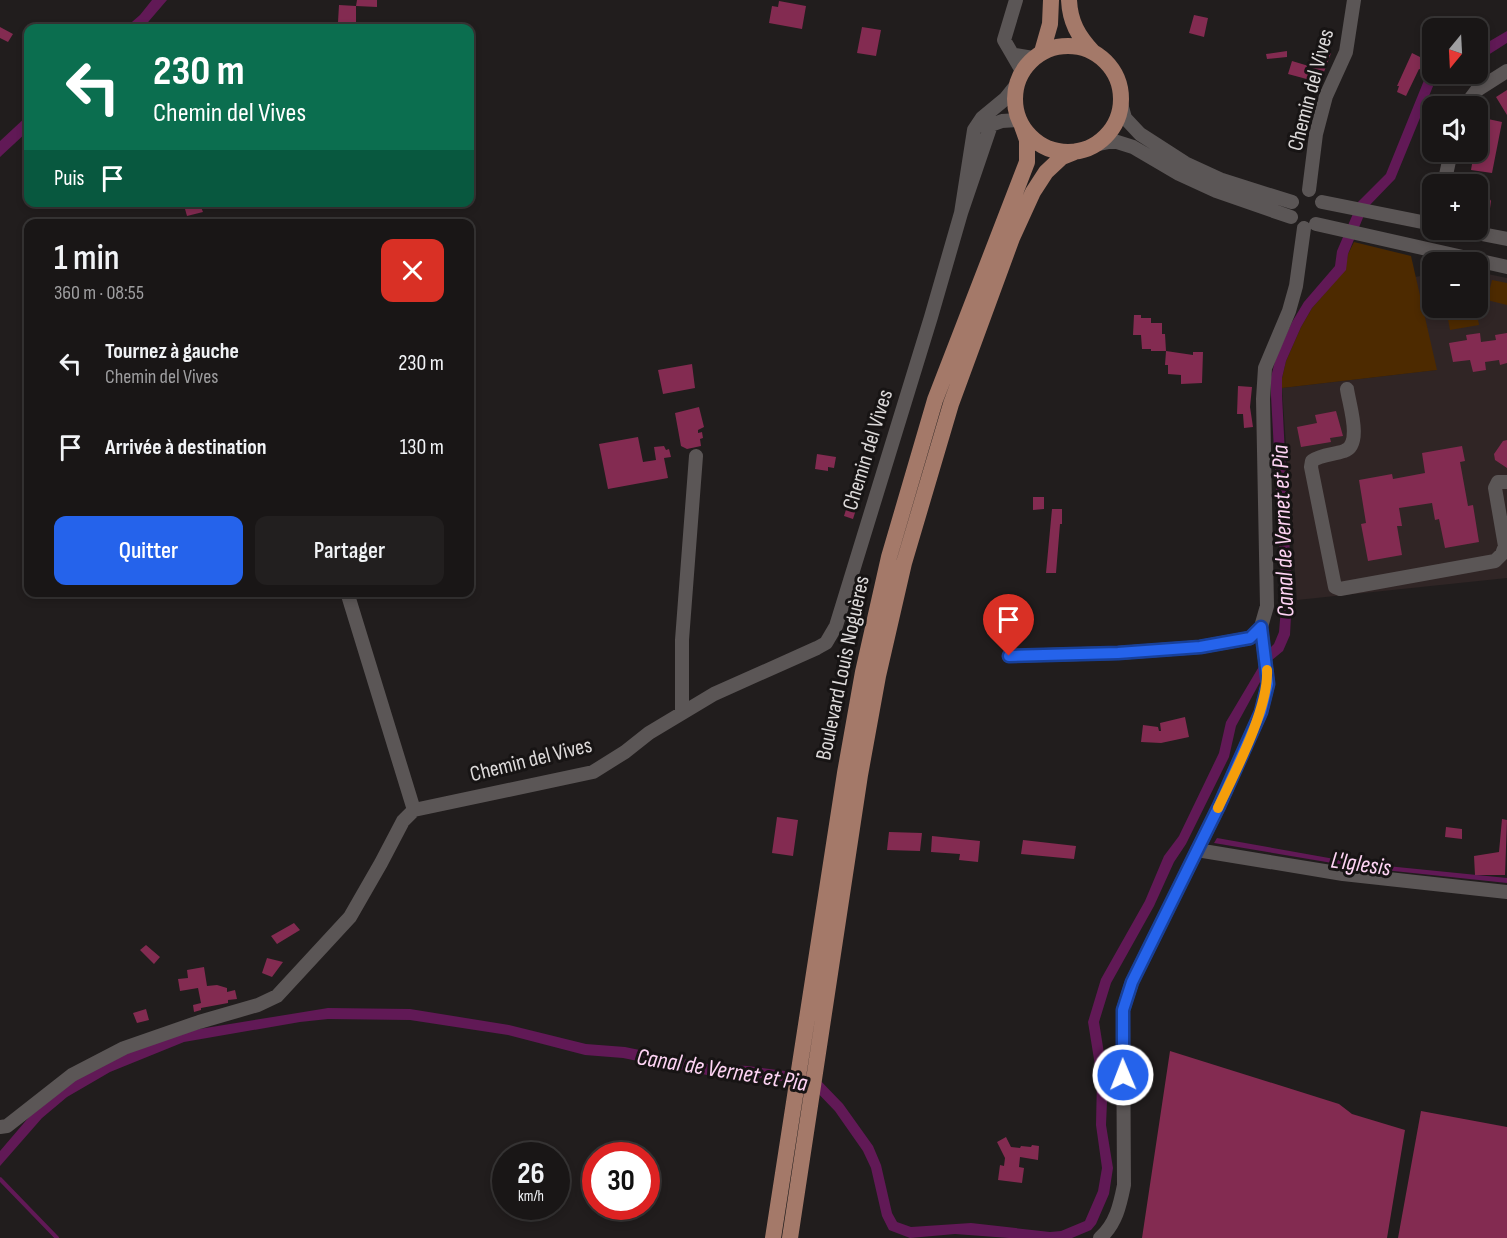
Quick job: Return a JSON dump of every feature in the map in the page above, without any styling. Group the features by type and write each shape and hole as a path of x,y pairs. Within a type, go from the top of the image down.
{"main road":[{"path":"1052,0 1050,24 1029,66 1015,102 1021,123 1032,138 1046,147 1061,152 1077,151 1094,145 1107,135 1116,121 1120,104 1120,89 1115,74 1106,62 1080,39 1072,24 1069,0"},
{"path":"1029,66 1059,47 1076,47 1094,52"},
{"name":"Boulevard Louis Noguères","path":"809,1060 844,773 863,672 889,557 935,400 1027,162 1027,140 1021,123"},
{"name":"Boulevard Louis Noguères","path":"773,1238 803,1094 878,676 904,563 951,404 1012,238 1046,172 1062,157 1077,151"},
{"name":"Boulevard Louis Noguères","path":"789,1238 803,1094"}],"street":[{"path":"1016,0 1004,40 1015,56 1029,66"},
{"name":"Chemin del Vives","path":"1309,190 1316,134 1326,96 1346,52 1354,0"},
{"name":"Chemin del Vives","path":"961,213 974,130 982,118 1005,99 1029,66"},
{"path":"1472,96 1477,90 1507,71"},
{"path":"1120,104 1125,118 1140,134 1185,163 1222,180 1292,202"},
{"name":"Chemin del Vives","path":"414,810 593,772 625,752 650,732 714,694 826,643 836,626 961,213 991,125 1002,121 1021,123"},
{"path":"1094,145 1114,141 1133,147 1179,174 1216,191 1291,217 1296,224 1331,228 1507,267"},
{"path":"1100,1238 1107,1232 1119,1210 1124,1185 1123,1010 1132,982 1261,712 1268,684 1261,627 1267,606 1263,399 1265,368 1296,286 1310,226 1321,217 1322,202 1318,195 1309,190 1299,193 1292,202 1291,217"},
{"path":"1322,202 1422,222"},
{"path":"1488,235 1507,239"},
{"path":"1347,389 1354,441 1347,451 1317,457 1312,461 1311,467 1335,587 1340,589 1495,561 1502,554 1505,546 1495,488 1498,482 1507,482"},
{"path":"682,712 682,639 696,456"},
{"path":"0,1127 7,1126 72,1075 124,1048 199,1022 258,1005 277,996 350,917 403,821 414,810 349,597"},
{"path":"1009,656 1118,653 1200,647 1250,638 1261,627"},
{"path":"1197,850 1343,874 1507,892"}],"shaded area":[{"path":"1354,242 1411,256 1422,304 1422,318 1425,318 1437,370 1282,388 1286,361 1301,327 1312,308 1345,270 1348,254"},
{"path":"1488,274 1507,278 1507,578 1297,600 1282,388 1436,370 1424,318 1488,318"},
{"path":"1422,276 1422,308 1415,277"},
{"path":"1492,280 1507,283 1507,305 1488,300"},
{"path":"1448,318 1478,318 1479,325 1450,330"}],"water":[{"path":"152,0 167,0 146,24 130,24"},
{"path":"1507,31 1507,43 1488,55 1488,42"},
{"name":"Canal de Vernet et Pia","path":"1423,84 1434,84 1429,96 1422,96 1422,113 1395,179 1367,208 1348,254 1346,270 1312,308 1286,361 1282,378 1282,395 1292,596 1290,635 1283,651 1272,660 1236,726 1229,757 1186,844 1174,862 1154,906 1111,983 1099,1022 1108,1078 1106,1125 1113,1168 1109,1194 1091,1230 1072,1238 1009,1238 955,1234 910,1238 889,1230 882,1216 871,1168 863,1151 835,1111 810,1085 747,1076 707,1075 623,1058 585,1055 508,1035 410,1020 328,1019 184,1042 110,1072 67,1097 42,1118 0,1166 0,1151 35,1110 61,1088 106,1062 181,1032 328,1008 410,1009 509,1025 586,1044 625,1047 708,1064 748,1066 815,1075 843,1104 873,1146 881,1165 892,1213 897,1222 911,1227 971,1223 1050,1232 1061,1231 1085,1221 1098,1191 1102,1168 1096,1125 1097,1078 1088,1022 1101,979 1145,901 1164,856 1179,836 1219,753 1226,722 1279,632 1282,596 1271,396 1271,377 1276,357 1304,302 1335,266 1337,251 1358,202 1386,174"},
{"path":"24,119 24,135 0,157 0,141"},
{"name":"L'Iglesis","path":"1217,838 1357,863 1507,878 1507,883 1356,867 1214,843"}],"building":[{"path":"357,0 377,0 377,7 356,6"},
{"path":"779,1 806,6 802,29 769,23 772,6 778,7"},
{"path":"339,5 356,6 356,23 338,22"},
{"path":"1194,15 1208,18 1204,37 1189,33"},
{"path":"0,27 13,34 8,42 0,38"},
{"path":"862,27 881,30 876,56 857,53"},
{"path":"1321,50 1331,53 1321,80 1314,81 1288,74 1292,61 1312,67 1318,61"},
{"path":"1287,51 1287,57 1267,59 1266,54"},
{"path":"1412,53 1422,58 1422,70 1419,69 1406,96 1397,92 1399,86 1397,86"},
{"path":"1507,90 1507,115 1496,97"},
{"path":"1488,119 1502,122 1492,173 1471,170 1472,162 1488,162"},
{"path":"1488,196 1491,201 1488,223"},
{"path":"184,207 201,207 203,212 187,216"},
{"path":"1134,315 1151,318 1151,323 1162,323 1166,351 1142,349 1141,335 1133,335"},
{"path":"1480,333 1481,342 1496,340 1495,335 1507,333 1507,363 1500,365 1499,360 1485,362 1486,370 1473,372 1470,360 1453,362 1449,343 1467,340 1466,335"},
{"path":"1166,351 1193,355 1193,352 1203,352 1202,383 1181,384 1181,375 1168,374 1168,365 1165,365"},
{"path":"692,364 695,388 663,394 658,370"},
{"path":"1238,386 1252,387 1250,407 1253,427 1244,428 1243,414 1237,414"},
{"path":"699,407 704,427 698,430 698,433 702,432 701,446 687,449 681,446 675,413"},
{"path":"1336,411 1343,436 1330,438 1331,442 1301,447 1297,427 1317,423 1315,415"},
{"path":"638,437 643,462 656,460 654,447 664,446 666,450 669,449 671,457 664,458 668,478 608,489 599,444"},
{"path":"1507,440 1507,468 1495,460 1494,454 1503,441"},
{"path":"1462,446 1465,461 1460,462 1468,506 1473,505 1479,542 1445,548 1439,519 1435,520 1432,503 1399,508 1402,526 1397,526 1402,555 1368,561 1361,524 1366,523 1359,480 1392,474 1393,479 1425,473 1422,453"},
{"path":"817,454 836,457 834,468 828,467 828,471 815,469"},
{"path":"860,465 869,468 853,519 844,516"},
{"path":"1033,497 1044,497 1044,509 1033,510"},
{"path":"1052,509 1062,509 1062,524 1060,524 1056,573 1046,573"},
{"path":"1185,717 1189,737 1161,743 1141,742 1143,725 1158,727 1161,731 1160,723"},
{"path":"777,817 798,820 793,856 772,853"},
{"path":"1502,819 1507,820 1505,875 1475,875 1474,856 1499,852"},
{"path":"1446,827 1462,829 1462,839 1445,837"},
{"path":"889,832 922,833 920,851 887,850"},
{"path":"932,836 980,841 978,862 959,860 960,854 931,852"},
{"path":"1023,840 1076,846 1074,859 1021,854"},
{"path":"294,923 300,930 277,944 271,936"},
{"path":"146,945 160,957 154,964 140,950"},
{"path":"267,958 283,962 272,977 262,973"},
{"path":"204,967 207,986 217,985 227,988 227,992 235,990 237,999 201,1008 194,1012 193,1005 201,1003 198,988 180,991 178,979 188,978 187,970"},
{"path":"146,1009 149,1020 137,1023 133,1013"},
{"path":"1170,1051 1339,1104 1352,1114 1405,1130 1387,1238 1142,1238"},
{"path":"1421,1111 1507,1127 1507,1238 1398,1238"},
{"path":"1006,1137 1011,1147 1039,1146 1038,1160 1020,1157 1019,1167 1024,1168 1022,1183 998,1180 1000,1165 1004,1166 1005,1158 997,1142"}],"waterway":[{"path":"0,1179 57,1238"}],"slow traffic":[{"path":"1218,808 1261,712 1268,684 1267,670"}],"route":[{"path":"1009,656 1118,653 1200,647 1250,638 1261,627 1268,684 1261,712 1219,806 1132,982 1123,1010 1123,1075"}]}
